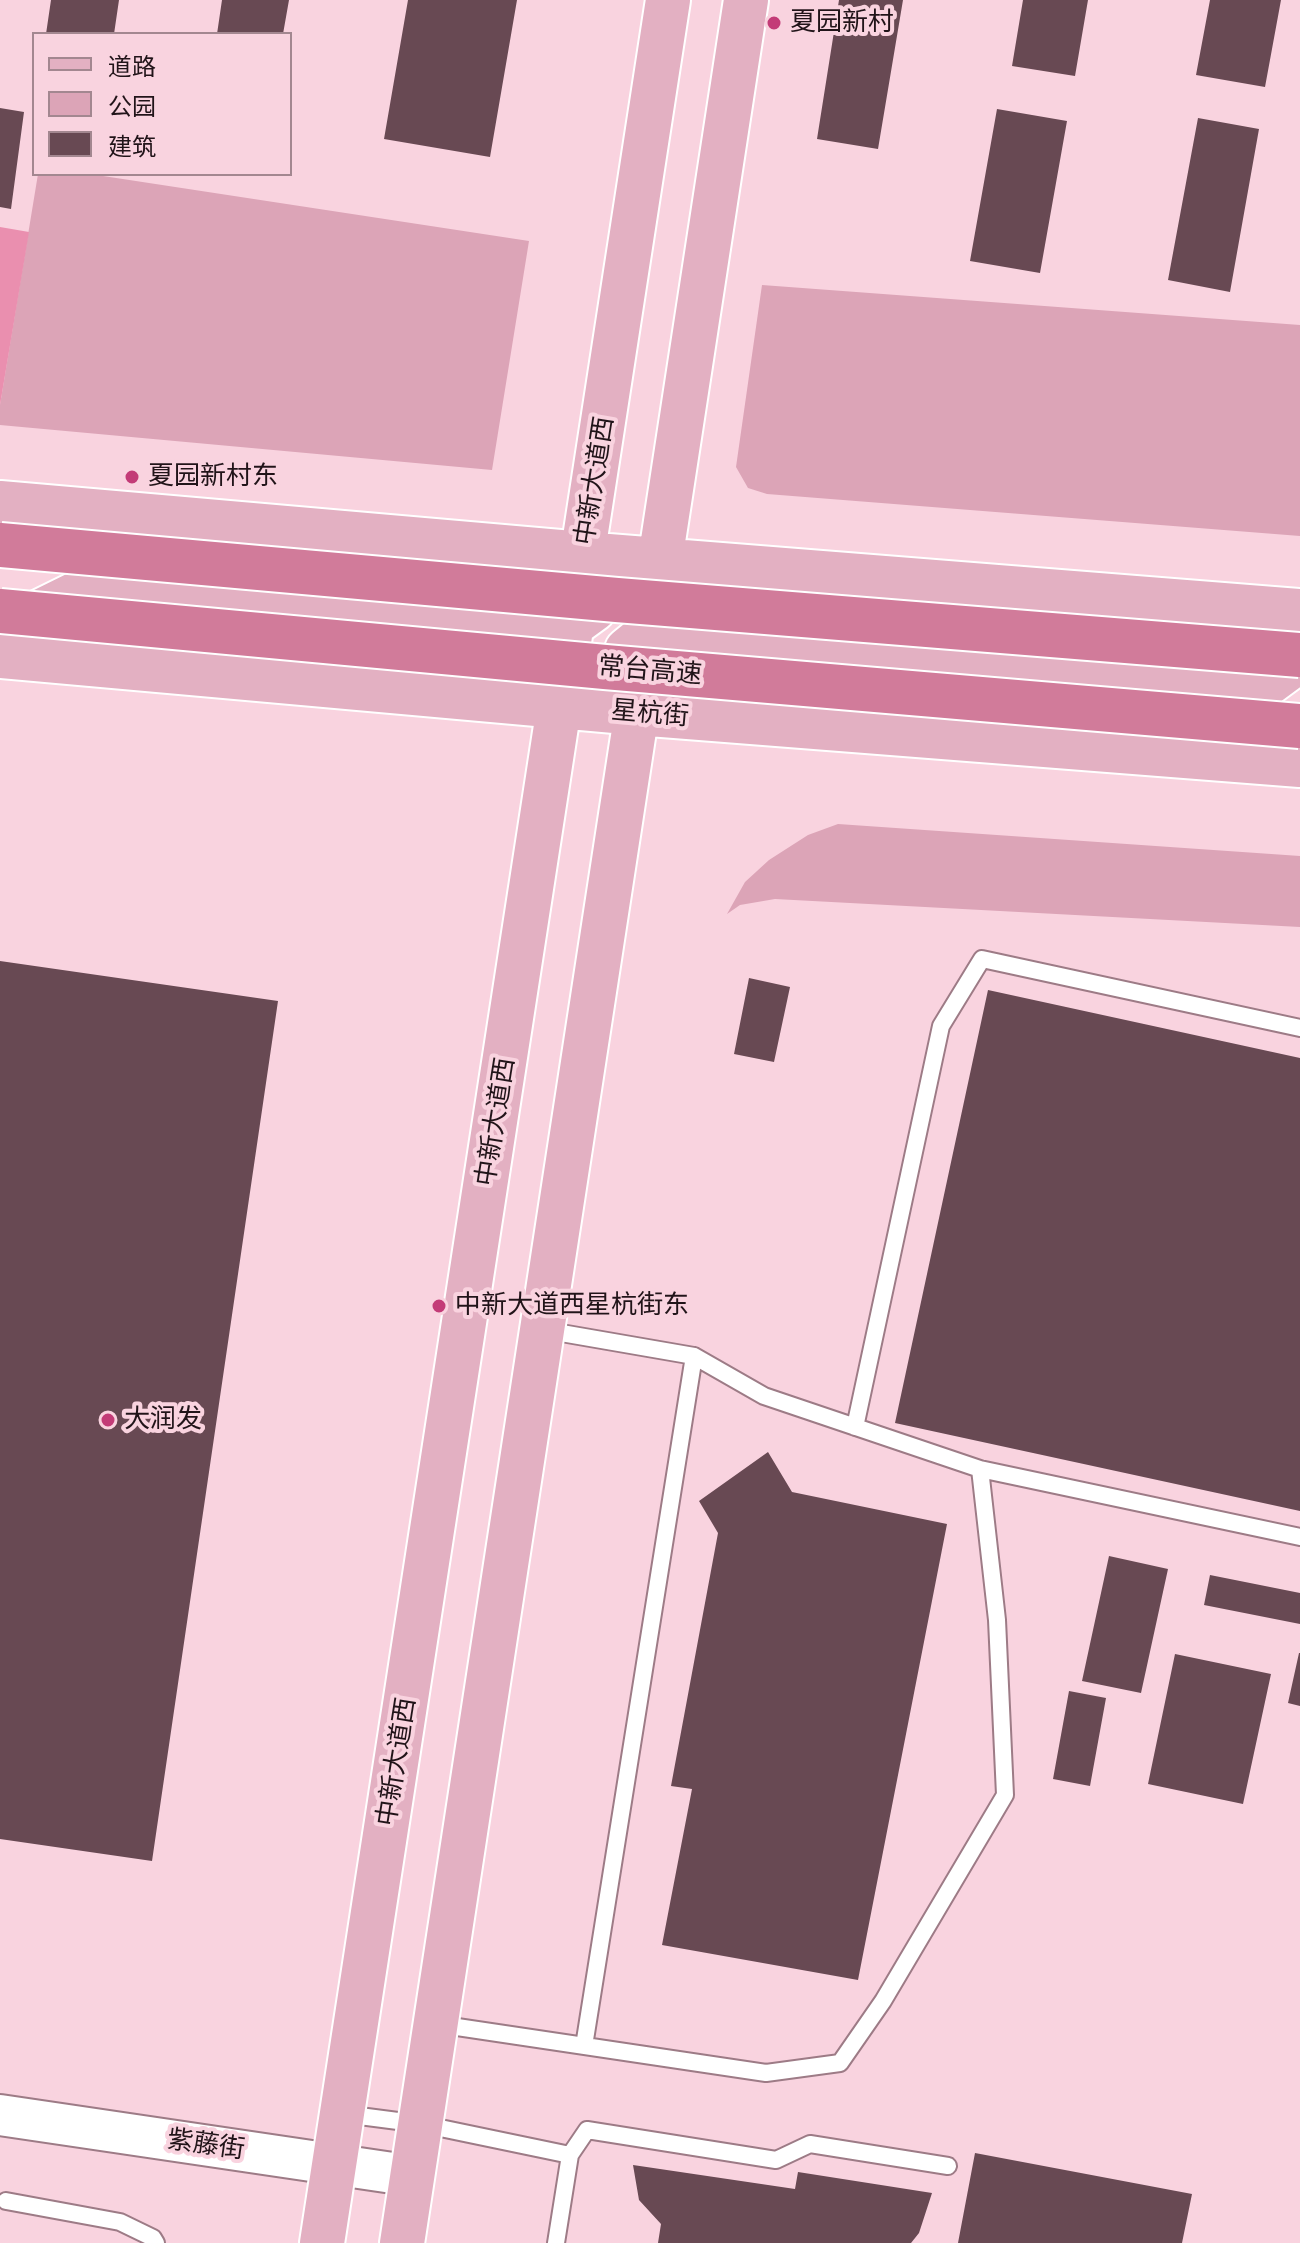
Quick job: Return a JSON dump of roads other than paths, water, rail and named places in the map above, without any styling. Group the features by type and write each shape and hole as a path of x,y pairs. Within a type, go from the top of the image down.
{"highway":[{"path":"0,545 1300,658"},
{"name":"常台高速","path":"0,611 621,669 1300,726"}],"main road":[{"name":"中新大道西","path":"322,2243 668,0"},
{"path":"402,2243 746,0"},
{"path":"0,503 583,554 1300,611"},
{"path":"0,631 92,586 572,625 660,559"},
{"path":"560,705 649,632 1266,685 1300,658"},
{"name":"星杭街","path":"0,656 637,713 1300,765"}],"street":[{"name":"紫藤街","path":"0,2115 413,2176"}],"lane":[{"path":"855,1427 941,1026 982,959 1300,1028"},
{"path":"542,1329 694,1356 764,1396 980,1469 1300,1537"},
{"path":"584,2046 694,1356"},
{"path":"436,2024 766,2073 840,2063 874,2013 1005,1795 997,1620 980,1469"},
{"path":"342,2113 421,2124 570,2155"},
{"path":"556,2243 570,2155 587,2130 776,2160 810,2144 948,2166"},
{"path":"6,2201 120,2222 153,2238 156,2243"}],"place":[{"name":"夏园新村","path":"774,23"},
{"name":"夏园新村东","path":"132,477"},
{"name":"中新大道西星杭街东","path":"439,1306"},
{"name":"大润发","path":"108,1420"}]}
